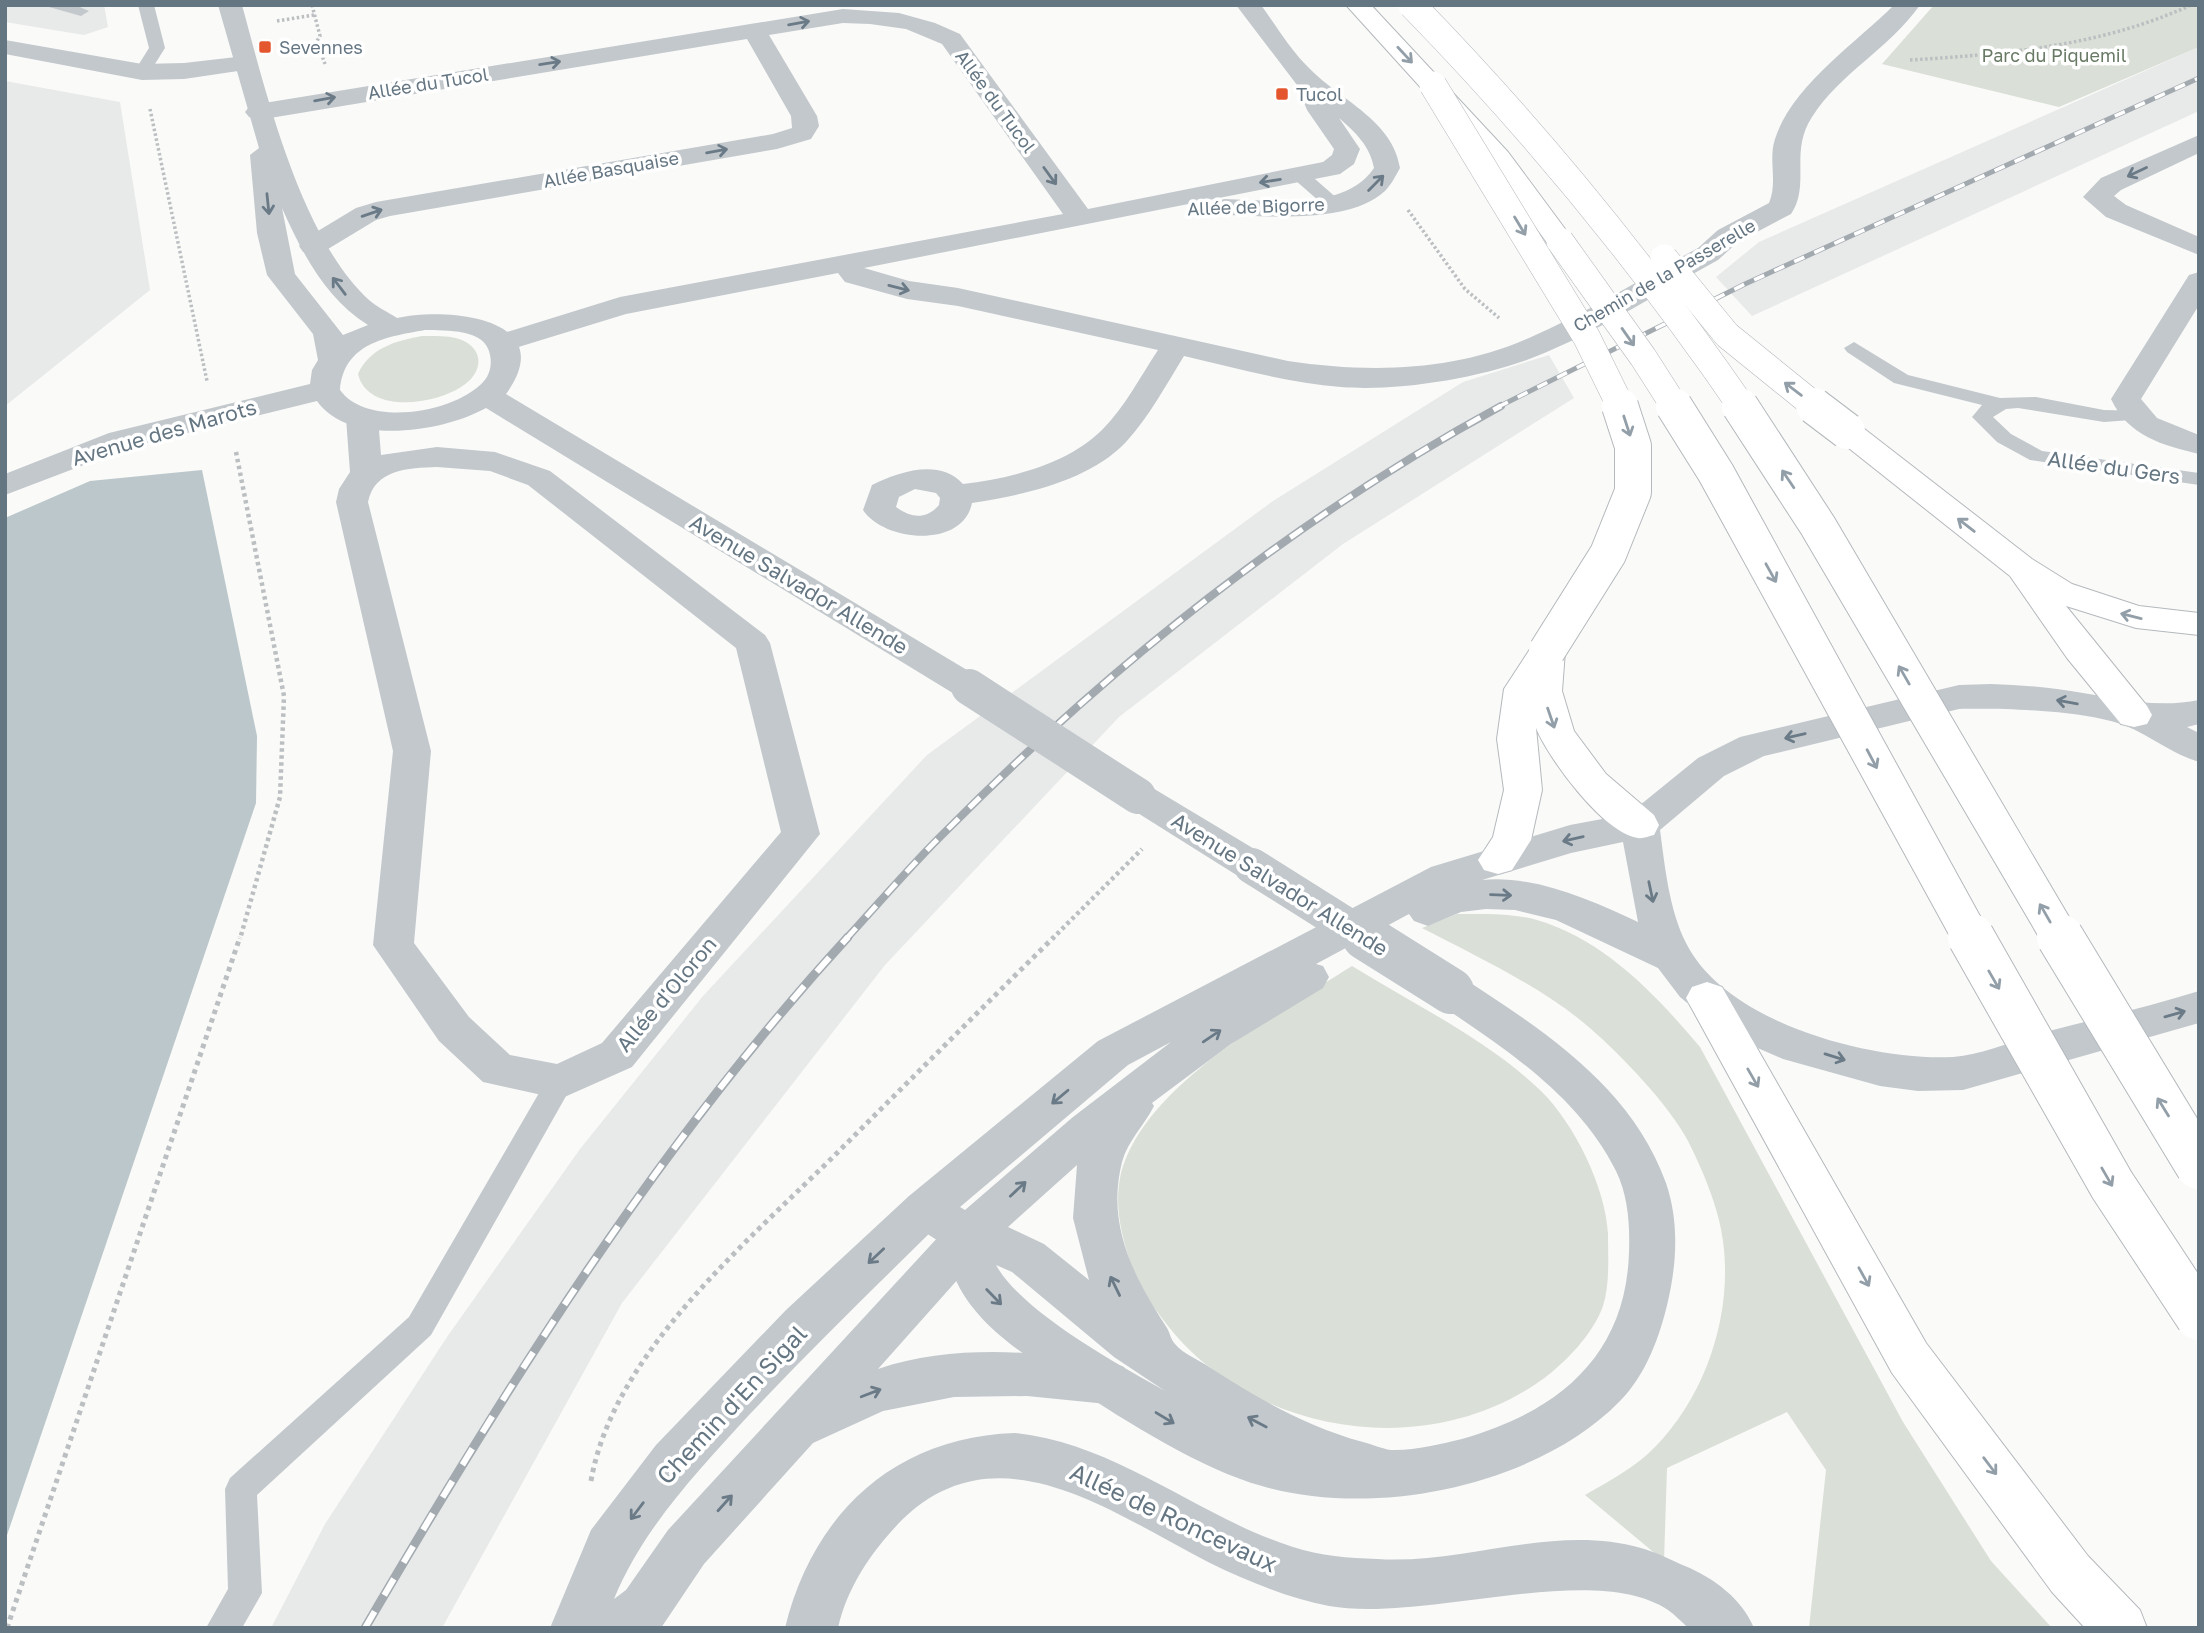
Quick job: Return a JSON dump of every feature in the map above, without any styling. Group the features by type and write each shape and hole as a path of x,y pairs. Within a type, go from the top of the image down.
{"highway":[{"path":"1358,5 1499,158 1643,357 1716,473 1987,967 2112,1185 2199,1317"},
{"path":"1412,5 1632,217 1727,335 1760,364 2020,567 2060,592 2088,604 2153,621 2199,624"},
{"path":"1440,33 1547,151 1628,249 1797,492 2062,942 2199,1166"},
{"path":"1433,85 1587,338 1620,404 1633,446 1633,492 1608,554 1522,688 1516,739 1523,790 1512,841 1498,860"},
{"path":"2020,567 2080,650 2134,715"},
{"path":"1547,651 1544,690 1551,723 1581,772 1616,807 1640,824"},
{"path":"1707,998 1909,1359 2070,1574 2121,1628"}],"street":[{"path":"230,5 258,112 313,246 339,288 363,312 391,327"},
{"name":"Allée de Bigorre","path":"1118,212 1333,204 1364,193 1384,176 1387,163 1377,144 1348,112 1309,82 1248,5"},
{"name":"Chemin de la Passerelle","path":"846,264 855,276 907,290 958,297 1288,370 1366,380 1433,373 1539,345 1708,254 1728,236 1772,215 1781,208 1787,188 1783,156 1791,130 1804,110 1908,5"},
{"name":"Allée du Tucol","path":"258,112 336,97 858,15 941,34 951,39 1081,219"},
{"name":"Allée Basquaise","path":"313,246 366,214 386,208 777,141 802,133 806,126 804,117 754,31"},
{"path":"5,47 142,72 184,71 245,63"},
{"name":"Allée de Bigorre","path":"1081,219 1213,190 1301,176 1340,163 1347,153 1345,144 1320,110 1309,82"},
{"path":"258,112 271,233 281,275 328,333 329,375 338,406 362,418 393,422 426,419 459,410 486,396 500,382 507,369 508,355 502,343 484,330 457,322 425,321 391,327 361,338 329,375"},
{"path":"2199,143 2112,184 2097,197 2116,211 2199,247"},
{"path":"502,343 620,306 1081,219"},
{"name":"Chemin de la Passerelle","path":"917,251 934,280 958,297"},
{"path":"2138,415 2127,403 2127,395 2199,281"},
{"path":"957,495 1021,484 1101,448 1125,421 1176,346"},
{"name":"Avenue des Marots","path":"5,485 219,404 329,375"},
{"name":"Avenue Salvador Allende","path":"486,396 969,687 1451,991 1539,1049 1581,1087 1615,1130 1639,1172 1650,1209 1653,1250 1650,1289 1638,1336 1618,1371 1585,1406 1550,1429 1489,1455 1427,1470 1332,1476 1261,1463 1175,1424 1023,1326 985,1287 973,1266 968,1236 994,1242 1028,1258 1095,1315 1234,1410 1309,1450 1388,1472"},
{"name":"Allée du Gers","path":"2138,415 2164,435 2199,446"},
{"path":"362,418 366,473 353,488 352,502 412,751 393,945 454,1029 498,1070 560,1082"},
{"name":"Allée d'Oloron","path":"366,473 396,462 437,457 495,462 539,478 752,643 801,834 617,1055 560,1082"},
{"path":"2199,712 2176,717 2134,715 2058,701 1991,696 1959,697 1753,746 1711,767 1640,824 1657,918 1674,958 1707,998 1754,1026 1803,1048 1889,1069 1954,1074 2199,1007"},
{"path":"2134,715 2199,749"},
{"name":"Chemin d'En Sigal","path":"576,1628 609,1547 674,1461 803,1325 925,1209 1113,1053 1445,877 1570,839 1640,824"},
{"path":"618,1628 645,1608 686,1547 968,1236 1057,1153 1156,1074 1272,996 1456,898 1486,894 1525,896 1558,904 1674,958"},
{"name":"Avenue Salvador Allende","path":"1156,1074 1110,1136 1099,1168 1096,1199 1098,1235 1109,1274 1138,1329 1165,1363"},
{"path":"925,1209 968,1236"},
{"name":"Avenue Salvador Allende","path":"788,1433 832,1409 890,1386 938,1376 979,1371 1028,1372 1107,1382"},
{"name":"Allée de Roncevaux","path":"811,1628 824,1585 839,1559 886,1499 903,1485 937,1469 981,1458 1010,1458 1067,1466 1234,1550 1329,1581 1383,1587 1581,1564 1626,1567 1660,1578 1695,1597 1728,1628"}],"lane":[{"path":"50,5 81,11"},
{"path":"142,72 157,48 146,5"},
{"path":"1301,176 1333,204"},
{"path":"1854,348 1901,379 2001,404 2026,402 2098,415 2138,415"},
{"name":"Allée du Gers","path":"2001,404 1984,412 1982,418 1986,424 2010,442 2037,456 2199,479"},
{"path":"223,1628 245,1593 241,1489 420,1326 560,1082"}],"path":[{"path":"312,5 320,36 317,41 336,97"},
{"path":"1858,53 1883,60 1900,61 2063,48 2123,34 2191,5"},
{"path":"7,1628 239,942 280,797 284,696 149,101"},
{"path":"1384,176 1398,180 1406,207 1465,289 1484,308 1539,345"},
{"path":"590,1488 593,1452 605,1424 642,1366 702,1287 1145,846"}],"shaded area":[{"path":"5,5 104,5 108,27 84,35 5,22"},
{"path":"2199,47 2199,111 1752,316 1716,277 1759,242"},
{"path":"5,81 120,102 150,290 5,406"},
{"path":"1549,355 1574,398 1343,544 1119,717 885,965 622,1303 442,1628 271,1628 325,1524 447,1337 580,1149 703,996 927,755 1273,501 1463,382"},
{"path":"202,470 257,736 256,803 5,1541 5,518 90,481"}],"green space":[{"name":"Parc du Piquemil","path":"1934,5 2199,5 2199,47 2059,107 1882,64"},
{"path":"422,336 454,338 471,346 478,358 473,377 449,393 419,401 388,400 374,395 364,387 358,374 369,358 393,343"},
{"path":"1457,914 1497,914 1537,920 1585,941 1607,955 1647,989 1700,1047 1903,1422 1991,1561 2052,1628 1809,1628 1826,1470 1787,1412 1667,1468 1664,1561 1585,1495 1631,1467 1655,1447 1689,1403 1702,1378 1712,1352 1724,1297 1725,1269 1721,1228 1705,1177 1680,1127 1657,1097 1616,1053 1591,1029 1553,1000 1422,928"},
{"path":"1352,966 1474,1039 1520,1072 1541,1091 1565,1120 1586,1157 1595,1177 1606,1216 1607,1289 1603,1306 1586,1337 1543,1379 1497,1405 1448,1421 1397,1428 1345,1425 1295,1413 1247,1392 1204,1363 1158,1313 1136,1278 1120,1225 1120,1178 1132,1145 1154,1113 1183,1083 1216,1056"}],"railway":[{"path":"1498,407 1745,284 2199,78"},
{"path":"846,939 921,856 1010,769 1141,653 1279,545 1425,449 1501,406"},
{"path":"365,1628 474,1447 588,1269 712,1099 778,1016 848,937"}],"place":[{"name":"Sevennes","path":"265,47"},
{"name":"Tucol","path":"1282,94"}]}
